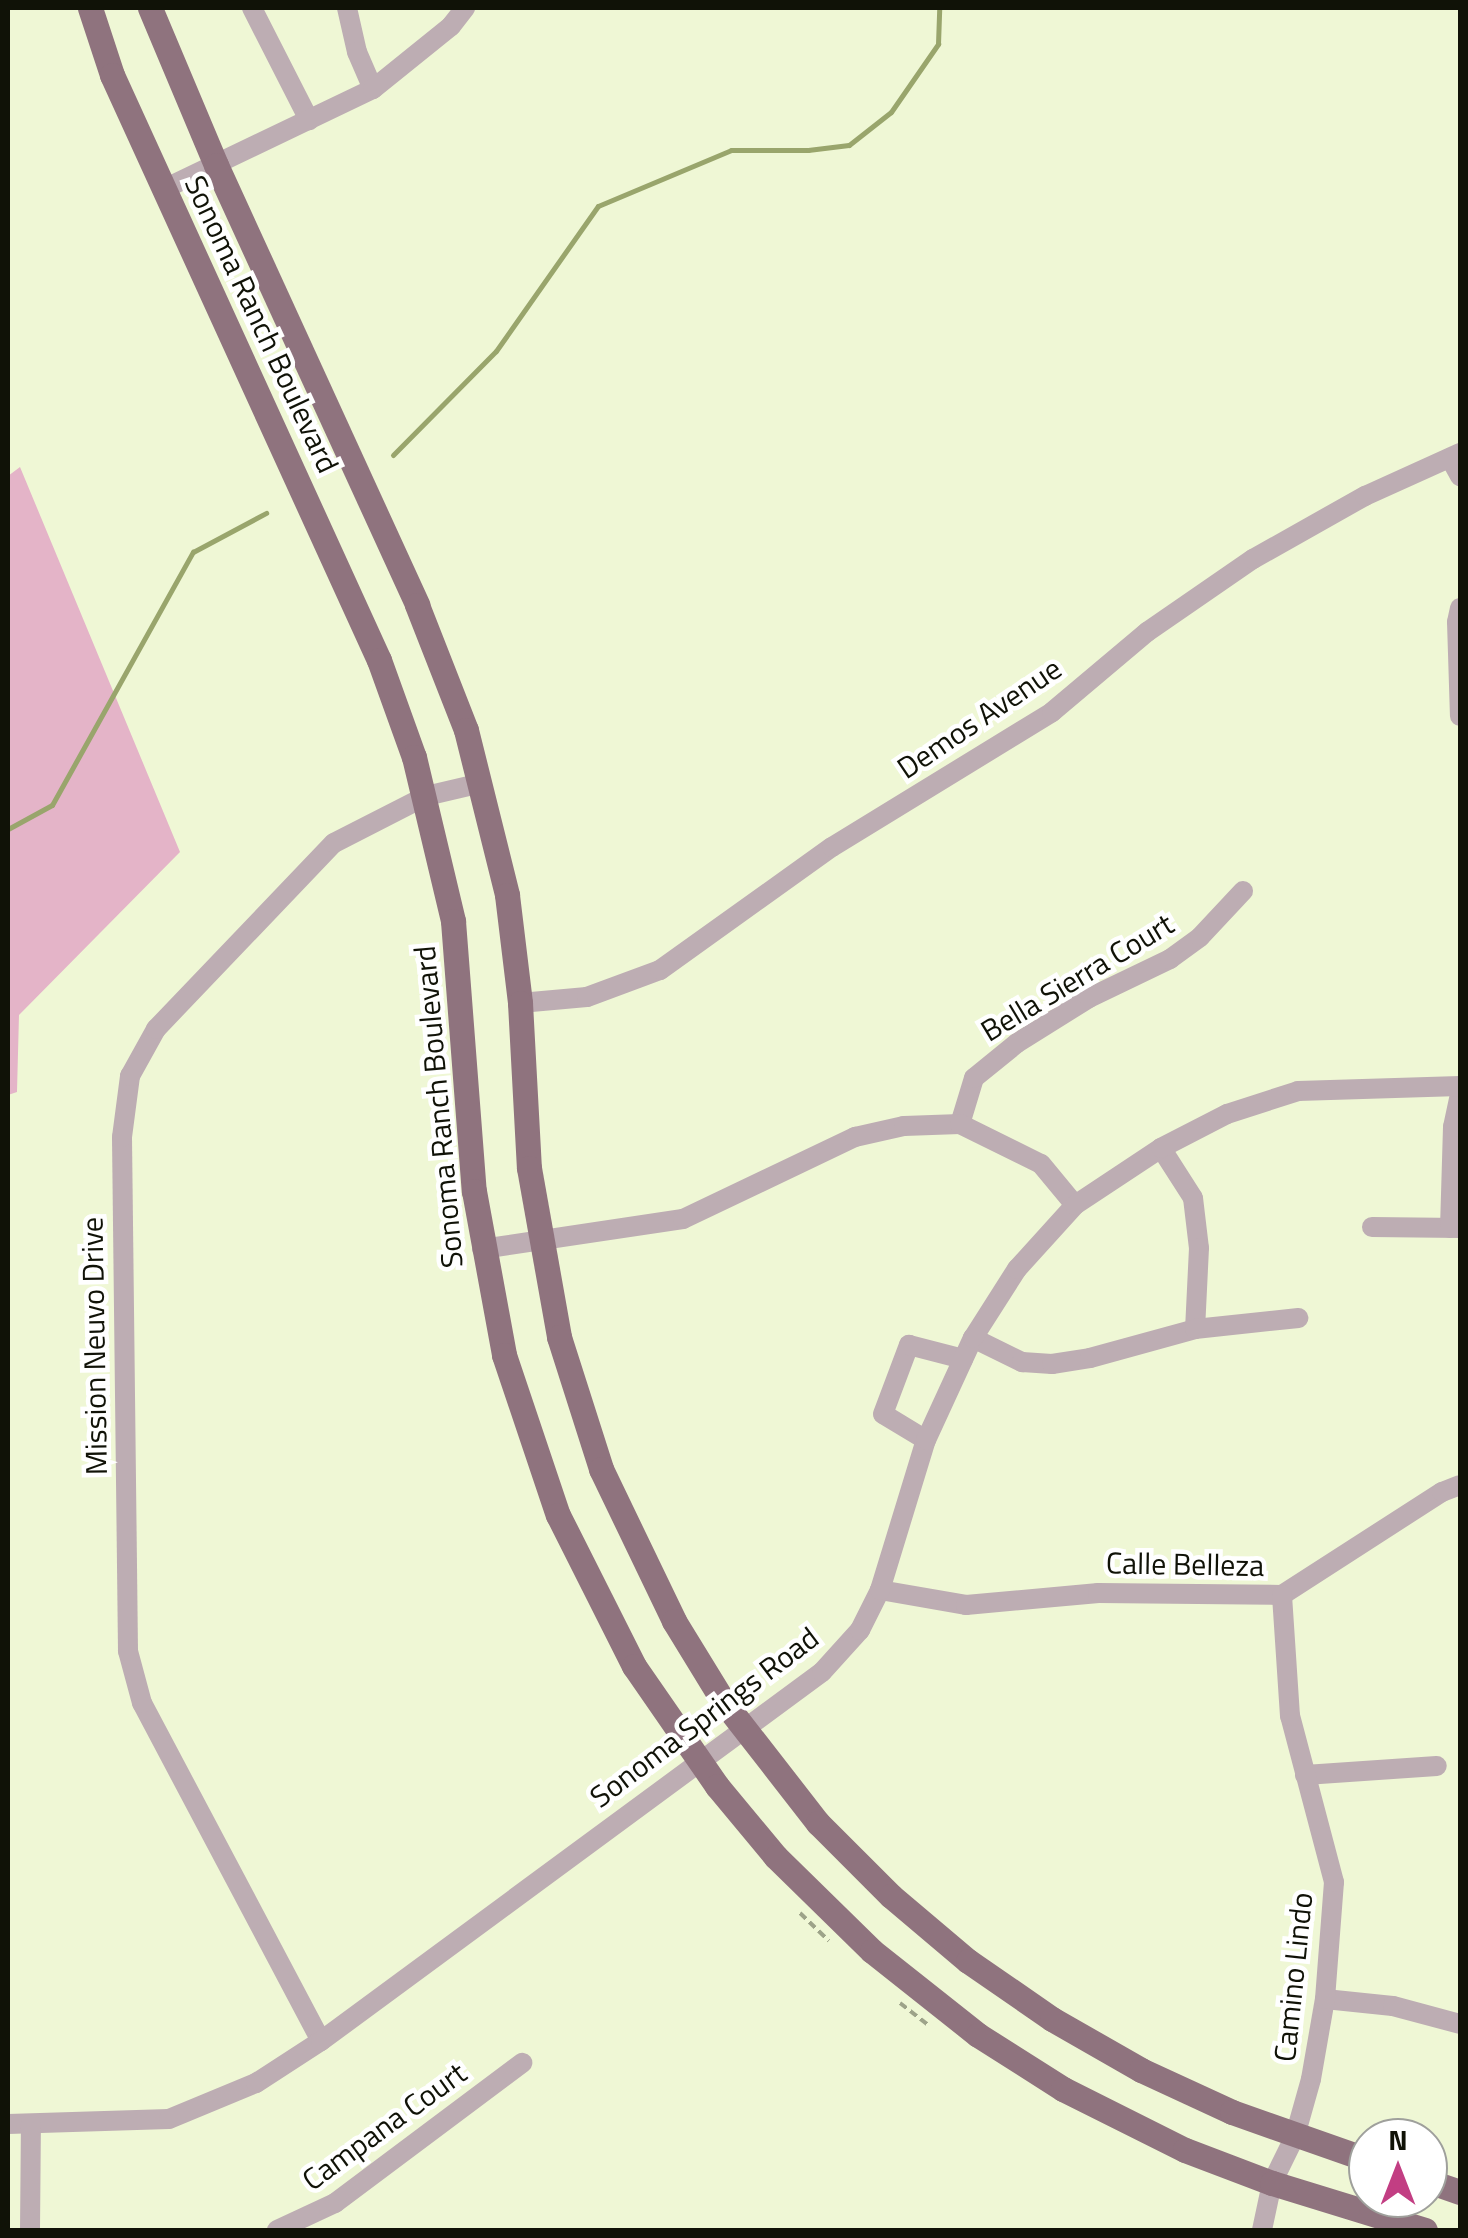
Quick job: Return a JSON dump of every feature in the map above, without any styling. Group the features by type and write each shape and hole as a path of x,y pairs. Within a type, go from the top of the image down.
{"main road":[{"name":"Sonoma Ranch Boulevard","path":"90,8 112,75 379,660 426,796 453,921 482,1249 512,1387 558,1515 634,1666 698,1760 753,1831 823,1906 950,2015 1034,2072 1124,2122 1272,2184 1424,2230"},
{"name":"Sonoma Ranch Boulevard","path":"150,8 216,165 431,636 482,783 507,894 520,1003 526,1133 540,1240 564,1353 601,1469 658,1592 744,1730 841,1848 916,1918 996,1981 1140,2070 1295,2136 1348,2153"}],"street":[{"path":"252,8 309,120"},
{"path":"347,8 357,52 373,89"},
{"path":"164,188 373,89 452,26 465,8"},
{"name":"Demos Avenue","path":"520,1003 587,997 660,970 832,847 1052,712 1147,632 1253,559 1365,496 1457,462"},
{"path":"1460,608 1456,622 1456,706 1460,716"},
{"name":"Mission Neuvo Drive","path":"321,2041 142,1702 128,1651 122,1137 130,1076 156,1029 334,843 426,796 482,783"},
{"name":"Bella Sierra Court","path":"960,1124 974,1078 988,1066 1088,998 1170,959 1200,937 1243,891"},
{"name":"Sonoma Springs Road","path":"8,2124 169,2119 256,2083 321,2041 822,1672 860,1630 880,1590 926,1440 973,1338 1017,1269 1076,1205 1161,1148 1228,1114 1298,1091 1460,1086"},
{"path":"1372,1227 1455,1228 1453,1128 1460,1095"},
{"path":"482,1249 682,1220 854,1138 904,1126 960,1124 1041,1164 1076,1205"},
{"path":"1161,1148 1193,1198 1199,1248 1195,1329"},
{"path":"973,1338 1022,1362 1052,1364 1090,1358 1195,1329 1298,1318"},
{"path":"926,1440 883,1414 909,1344 964,1360"},
{"name":"Calle Belleza","path":"880,1590 966,1605 1098,1593 1282,1595 1442,1492 1460,1486"},
{"name":"Camino Lindo","path":"1262,2230 1272,2184 1295,2136 1326,1999 1334,1882 1290,1716 1282,1595"},
{"path":"1305,1774 1437,1766"},
{"path":"1326,1999 1393,2006 1460,2024"},
{"name":"Campana Court","path":"278,2230 335,2203 522,2063"},
{"path":"30,2124 30,2230"}],"shaded area":[{"path":"20,467 180,852 19,1015 17,1092 8,1095 8,476"}],"waterway":[{"path":"393,455 496,351 598,206 731,150 808,150 849,145 891,112 938,44 939,8"},
{"path":"8,829 52,805 193,552 266,513"}]}
